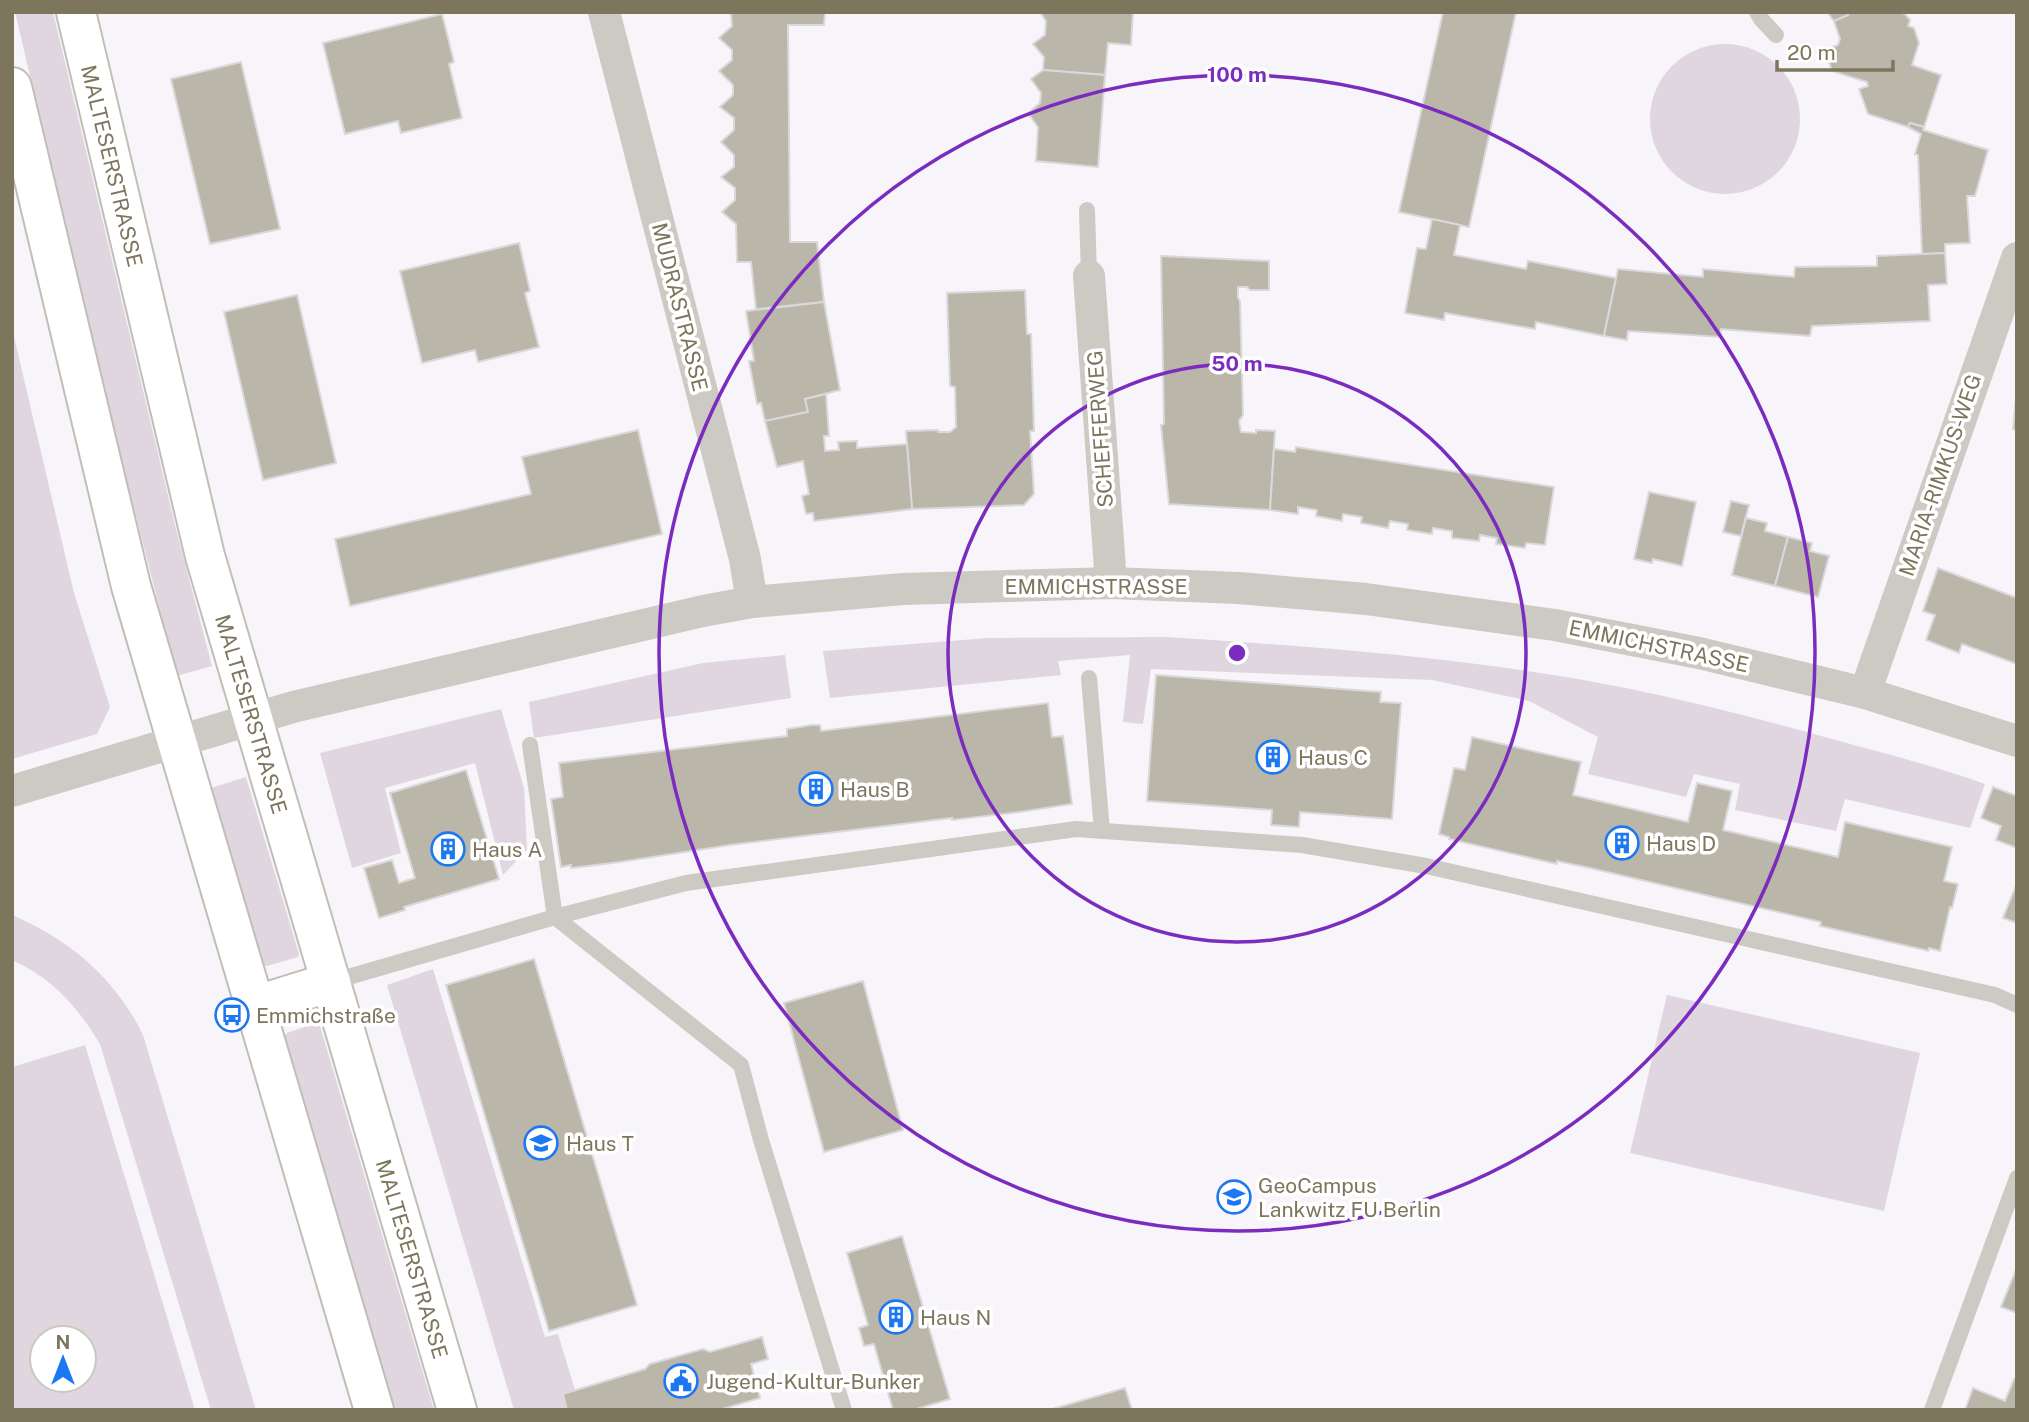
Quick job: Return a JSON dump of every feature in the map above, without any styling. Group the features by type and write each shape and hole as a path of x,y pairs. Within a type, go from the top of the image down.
{"main road":[{"name":"MALTESERSTRASSE","path":"76,12 205,556 457,1410"},
{"path":"12,87 131,586 374,1410"},
{"path":"254,1006 331,982"}],"street":[{"name":"MUDRASTRASSE","path":"604,12 745,559 752,602"},
{"name":"MARIA-RIMKUS-WEG","path":"1865,693 2017,258"},
{"name":"SCHEFFERWEG","path":"1089,276 1111,583"},
{"name":"EMMICHSTRASSE","path":"12,791 293,707 690,614 752,602 903,589 1111,583 1239,588 1366,599 1455,610 1662,645 1865,693 2017,741"}],"lane":[{"path":"1757,12 1760,19 1776,35"},
{"path":"1087,210 1089,276"},
{"path":"1089,678 1102,831"},
{"path":"530,745 555,917 741,1065 761,1140 844,1410"},
{"path":"331,982 555,917 687,883 1076,830 1302,845 1426,866 1982,992 2017,1005"},
{"path":"1932,1410 2017,1178"}],"shaded area":[{"path":"15,12 53,12 175,525 212,666 177,676 104,392"},
{"path":"1725,44 1754,49 1778,66 1795,90 1800,119 1795,148 1778,172 1754,189 1725,194 1696,189 1672,172 1655,148 1650,119 1655,90 1672,66 1696,49"},
{"path":"12,328 74,593 110,707 97,734 12,759"},
{"path":"1168,637 1398,655 1569,678 1704,705 1909,760 1985,784 1970,828 1845,799 1836,831 1735,810 1740,784 1694,774 1686,797 1588,774 1598,737 1529,701 1432,680 1151,669 1143,724 1123,722 1130,655 1058,661 1061,675 830,698 823,651 988,638"},
{"path":"785,655 791,698 534,738 529,702 703,663"},
{"path":"501,709 524,788 527,850 503,875 475,763 385,788 401,853 352,868 320,753"},
{"path":"246,777 299,954 298,957 267,966 263,965 211,788"},
{"path":"12,915 53,936 89,963 119,996 143,1035 256,1410 211,1410 100,1044 83,1018 63,995 40,976 12,960"},
{"path":"433,969 545,1337 558,1334 575,1390 563,1394 567,1410 514,1410 387,985"},
{"path":"1667,995 1920,1053 1884,1211 1630,1153"},
{"path":"316,1023 320,1026 434,1410 394,1410 284,1037 287,1033"},
{"path":"85,1045 195,1410 12,1410 12,1067"}],"building":[{"path":"728,12 825,12 824,25 788,25 790,242 817,242 824,302 756,309 751,262 737,262 736,224 722,212 735,200 735,188 721,177 734,167 734,155 721,142 734,130 734,118 720,107 733,95 733,85 719,71 732,60 732,50 719,38 732,26"},
{"path":"1040,12 1133,12 1131,45 1108,43 1105,75 1043,70 1044,57 1033,44 1045,35 1046,21"},
{"path":"1443,12 1516,12 1469,227 1399,212"},
{"path":"1827,12 1849,12 1834,21"},
{"path":"1849,12 1899,12 1910,20 1908,26 1914,28 1919,43 1912,65 1941,75 1924,127 1910,123 1908,127 1868,114 1859,89 1868,86 1867,82 1832,71 1825,50 1838,45 1840,39 1834,21"},
{"path":"442,14 454,62 449,64 462,118 401,133 398,121 345,134 323,43"},
{"path":"241,62 280,229 210,244 171,79"},
{"path":"1043,70 1105,75 1098,167 1036,161 1038,127 1028,113 1040,103 1041,93 1031,79"},
{"path":"1910,123 1924,127 1923,130 1988,150 1975,196 1967,196 1970,243 1945,244 1945,253 1922,254 1918,155 1915,154 1921,134 1908,127"},
{"path":"1432,219 1460,225 1454,255 1526,269 1528,261 1616,278 1604,336 1536,322 1535,329 1445,313 1444,320 1405,313 1417,248 1426,249"},
{"path":"519,243 530,291 525,293 539,347 478,362 475,350 422,363 400,271"},
{"path":"1945,253 1947,284 1928,285 1930,321 1812,326 1810,336 1721,329 1721,337 1628,331 1627,340 1604,336 1618,269 1703,277 1703,269 1794,277 1795,267 1877,266 1877,256"},
{"path":"1161,256 1269,261 1269,290 1238,287 1238,298 1243,415 1239,421 1241,432 1275,431 1270,510 1169,504 1161,425 1164,424"},
{"path":"1025,290 1027,334 1031,334 1034,431 1030,431 1034,494 1024,505 912,509 906,431 950,432 956,427 955,387 950,386 947,293"},
{"path":"297,295 336,463 263,480 224,312"},
{"path":"824,302 840,390 805,399 808,412 765,421 761,403 757,404 749,361 754,361 746,311"},
{"path":"826,394 829,436 824,436 825,451 839,450 838,442 857,441 857,448 907,444 912,509 814,521 813,513 806,514 802,496 809,494 803,461 777,467 765,421 808,412 805,399"},
{"path":"2017,398 2017,430 2013,429"},
{"path":"638,430 662,534 350,606 335,539 531,494 522,457"},
{"path":"1296,447 1554,487 1545,545 1526,543 1525,548 1496,544 1497,538 1480,535 1479,541 1452,538 1452,531 1433,528 1432,534 1407,530 1408,524 1390,521 1388,528 1361,523 1362,517 1343,514 1342,521 1316,516 1317,510 1298,507 1298,514 1270,510 1274,449 1295,452"},
{"path":"1649,492 1696,502 1682,566 1653,559 1652,563 1634,559"},
{"path":"1731,501 1749,505 1741,536 1723,532"},
{"path":"1746,518 1767,523 1765,531 1788,537 1775,586 1732,575"},
{"path":"1788,537 1812,543 1810,551 1829,556 1818,597 1775,586"},
{"path":"1938,568 2017,598 2017,664 1962,644 1959,653 1926,640 1935,615 1923,611"},
{"name":"Haus C","path":"1156,675 1381,692 1380,702 1401,703 1392,819 1300,812 1299,827 1271,825 1272,810 1147,801"},
{"name":"Haus B","path":"1048,703 1052,737 1063,736 1072,804 730,845 620,862 561,867 551,799 563,797 559,763 787,736 787,729 812,725 820,725 821,731"},
{"name":"Haus D","path":"1472,737 1581,762 1573,795 1688,822 1697,783 1732,791 1723,830 1838,857 1845,822 1952,847 1944,881 1958,884 1940,951 1929,948 1928,951 1820,926 1821,922 1590,868 1557,861 1557,864 1449,839 1439,834 1454,768 1465,770"},
{"name":"Haus A","path":"466,770 499,879 404,907 405,910 379,918 364,868 392,860 399,883 415,878 390,793"},
{"path":"1993,787 2017,796 2017,848 1996,840 2001,826 1981,818"},
{"path":"2017,883 2017,923 2003,918"},
{"name":"Haus T","path":"534,959 637,1305 549,1331 446,985"},
{"path":"863,981 903,1130 824,1152 784,1003"},
{"name":"Haus N","path":"902,1236 950,1399 913,1410 893,1410 874,1344 864,1346 859,1328 868,1325 847,1253"},
{"path":"2017,1267 2017,1313 2001,1307"},
{"name":"Jugend-Kultur-Bunker","path":"762,1337 768,1359 751,1364 760,1398 719,1410 567,1410 563,1394 645,1369 650,1364 703,1349 710,1352"},
{"path":"2014,1379 2017,1379 2017,1410 1965,1410 1973,1388 2005,1401"},
{"path":"1125,1388 1132,1410 1049,1410"}],"place":[{"name":"Haus C","path":"1273,757"},
{"name":"Haus B","path":"816,789"},
{"name":"Haus D","path":"1622,843"},
{"name":"Haus A","path":"448,849"},
{"name":"Emmichstraße","path":"232,1015"},
{"name":"Haus T","path":"541,1143"},
{"name":"GeoCampus Lankwitz FU Berlin","path":"1234,1197"},
{"name":"Haus N","path":"896,1317"},
{"name":"Jugend-Kultur-Bunker","path":"681,1381"}]}
